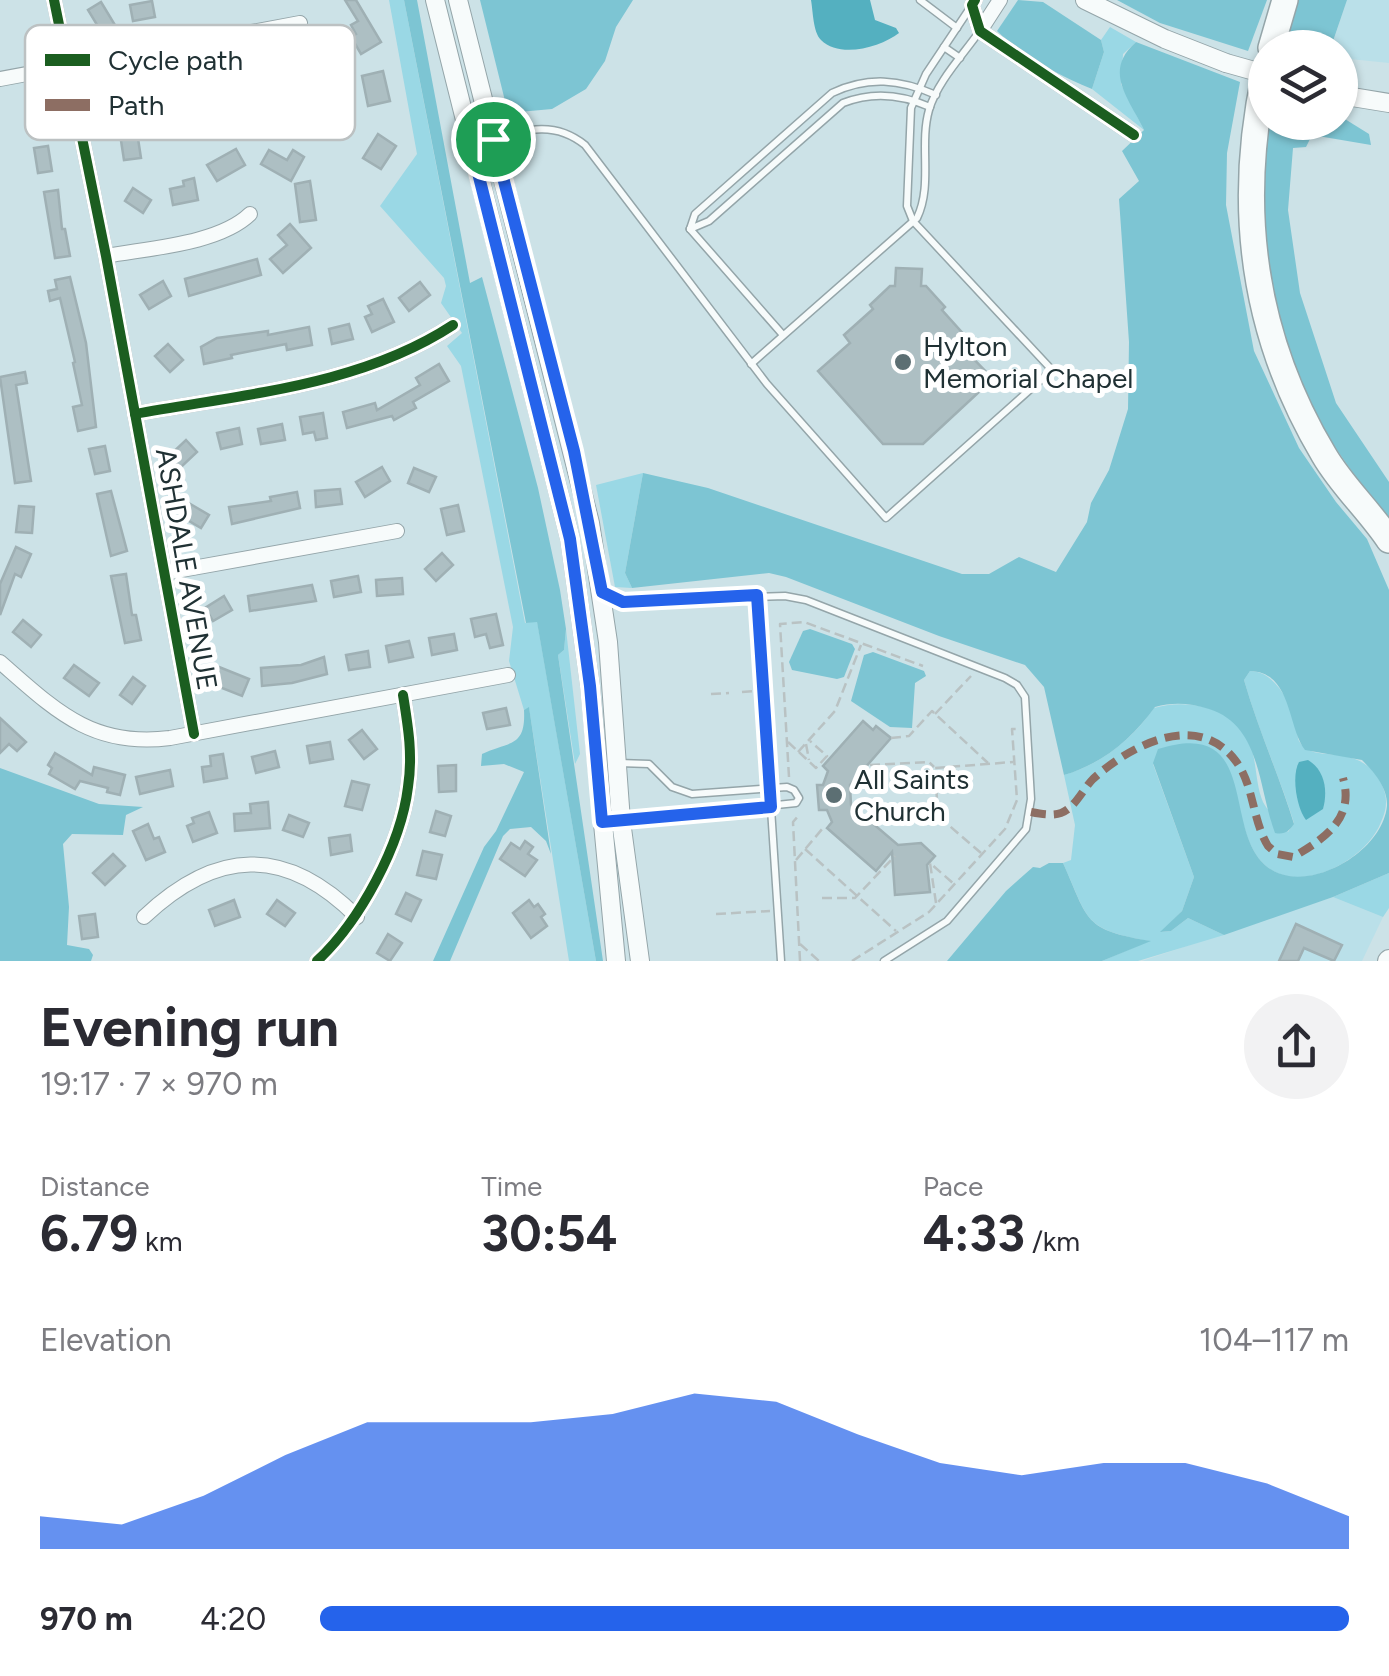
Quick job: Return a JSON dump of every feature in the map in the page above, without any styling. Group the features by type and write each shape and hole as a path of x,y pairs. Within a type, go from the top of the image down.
{"highway":[{"path":"1276,30 1285,0"},
{"path":"1253,140 1250,193 1257,276 1266,322 1290,387 1325,457 1389,540"}],"main road":[{"path":"435,0 570,539 611,822 640,961"},
{"path":"458,0 574,451 602,592 617,762 611,822 616,961"},
{"path":"1085,0 1164,38 1248,69"},
{"path":"1358,98 1389,103"},
{"path":"471,145 493,139"}],"street":[{"name":"ASHDALE AVENUE","path":"54,0 60,25"},
{"path":"980,31 1000,0"},
{"path":"973,3 980,31 1134,135"},
{"path":"289,25 300,23"},
{"path":"0,79 25,74"},
{"name":"ASHDALE AVENUE","path":"83,140 194,734"},
{"path":"106,256 216,235 250,214"},
{"path":"136,414 373,367 453,326"},
{"path":"165,573 398,531"},
{"path":"0,662 57,712 99,734 134,740 194,734 508,674"},
{"path":"317,961 357,917 405,806 411,758 404,695"},
{"path":"144,917 180,886 209,871 262,863 312,881 357,917"}],"lane":[{"path":"920,0 957,28"},
{"path":"493,139 540,128 565,132 585,145 751,364 886,518 1052,370 913,221 907,206 914,100 973,3"},
{"path":"751,364 913,221 922,208 930,106 980,31"},
{"path":"944,47 960,58"},
{"path":"690,229 695,214 832,93 853,84 875,81 902,82 936,95"},
{"path":"690,229 710,221 843,104 874,95 930,106"},
{"path":"690,229 783,335"},
{"path":"602,592 623,602 757,595 806,600 1016,685 1025,697 1031,800 1026,829 947,921 884,961"},
{"path":"757,595 782,961"},
{"path":"611,822 771,807 792,804 799,798 791,788 692,794 672,786 649,764 617,762"}],"path":[{"path":"790,781 780,624 804,622 924,666"},
{"path":"798,752 835,711 861,643"},
{"path":"935,714 966,680 977,676"},
{"path":"773,690 783,689"},
{"path":"742,692 761,690"},
{"path":"711,694 729,692"},
{"path":"891,738 909,736 932,711 988,764"},
{"path":"852,961 936,906 1006,829 1016,800 1012,730 1020,728 1019,716"},
{"path":"787,742 816,768 827,756 808,742"},
{"path":"808,742 809,762"},
{"path":"870,766 929,762 935,768 938,816 982,855"},
{"path":"935,768 1014,762"},
{"path":"800,814 792,822 800,961"},
{"path":"794,861 823,828"},
{"path":"805,850 898,932"},
{"path":"822,898 848,900 859,896 895,856"},
{"path":"936,906 930,863 956,885"},
{"path":"716,914 778,910"},
{"path":"799,944 819,961"}],"shaded area":[{"path":"389,0 404,0 525,623 537,621 596,961 569,961 529,708 524,710 509,661 513,627 461,366 447,346 462,333 441,303 444,278 380,206 417,154"},
{"path":"404,0 417,0 470,283 482,277 538,488 560,590 566,629 564,650 558,655 603,961 596,961 537,622 526,623"},
{"path":"480,0 633,0 616,27 605,61 586,89 552,109 508,113"},
{"path":"811,0 870,0 875,20 899,33 860,49 829,46 816,32"},
{"path":"1018,0 1043,2 1101,40 1104,52 1092,89 1042,64 997,31"},
{"path":"1117,0 1267,0 1256,30 1248,30 1248,51 1160,23"},
{"path":"1297,0 1347,0 1337,30 1288,30"},
{"path":"1347,0 1389,0 1389,63 1358,60 1358,30 1337,30"},
{"path":"1110,27 1136,42 1123,54 1121,84 1144,130 1092,89 1104,52 1101,40"},
{"path":"1136,42 1240,82 1227,153 1226,205 1254,351 1299,448 1367,539 1389,590 1389,873 1224,935 1188,918 1171,931 1160,932 1182,911 1194,877 1153,763 1158,749 1194,743 1216,751 1229,769 1251,845 1265,865 1289,876 1320,873 1351,858 1375,835 1387,806 1383,787 1362,760 1305,750 1274,680 1250,671 1244,680 1294,824 1281,833 1275,833 1248,743 1226,717 1209,709 1182,704 1155,707 1115,749 1064,775 1044,687 1025,665 769,573 632,588 625,573 643,473 708,488 962,574 989,574 1019,557 1056,572 1087,522 1128,409 1129,342 1119,199 1139,181 1122,151 1144,130 1120,74 1126,53"},
{"path":"1358,127 1369,134 1371,145 1342,140 1358,140"},
{"path":"1264,140 1310,140 1306,147 1293,148 1288,210 1300,293 1336,403 1389,482 1389,520 1330,439 1288,357 1266,257"},
{"path":"643,473 625,573 632,588 615,587 596,485"},
{"path":"566,629 580,754 575,764 558,655 564,650"},
{"path":"810,629 852,644 855,649 844,677 792,670 789,662 803,631"},
{"path":"873,652 924,671 926,676 915,683 912,728 890,727 851,701 864,655"},
{"path":"1250,671 1267,677 1281,691 1297,726 1299,741 1306,748 1350,757 1372,771 1382,785 1386,808 1374,836 1332,869 1297,877 1281,874 1258,858 1244,826 1153,764 1194,877 1182,911 1161,932 1171,931 1188,918 1224,935 1138,961 1102,961 1149,941 1111,932 1084,910 1063,863 1071,860 1075,825 1064,775 1115,749 1154,708 1180,704 1208,708 1242,729 1252,748 1263,802 1288,832 1294,823 1244,680"},
{"path":"529,707 551,854 546,841 531,827 510,829 503,836 450,961 433,961 484,847 496,831 524,772 504,764 481,766 482,754 519,737 524,710"},
{"path":"1308,760 1322,775 1325,795 1323,809 1306,820 1298,801 1295,775 1299,762"},
{"path":"0,768 99,804 143,807 126,815 123,835 72,834 63,844 69,907 67,945 89,949 91,961 0,961"},
{"path":"1063,863 1084,910 1100,927 1151,941 1102,961 947,961 1006,891 1033,867"},
{"path":"1389,873 1389,908 1383,917 1333,897"},
{"path":"1333,897 1383,917 1362,961 1142,961"}],"building":[{"path":"345,0 356,0 381,42 361,54 355,44 355,25 351,25 358,21"},
{"path":"152,1 155,17 133,21 130,5"},
{"path":"101,2 115,25 97,25 88,10"},
{"path":"383,71 390,101 368,106 362,76"},
{"path":"378,134 396,146 381,169 363,158"},
{"path":"121,140 138,140 141,158 124,160"},
{"path":"48,146 52,171 38,173 34,148"},
{"path":"236,149 245,165 217,181 207,165"},
{"path":"269,150 287,160 293,150 304,157 291,181 261,164"},
{"path":"194,178 198,200 173,205 170,189 184,186 183,181"},
{"path":"310,181 316,220 300,222 295,184"},
{"path":"133,188 151,200 143,213 125,201"},
{"path":"58,190 62,229 70,256 55,258 44,192"},
{"path":"290,224 311,248 283,273 270,259 287,245 278,235"},
{"path":"257,259 261,275 189,296 185,279"},
{"name":"Hylton Memorial Chapel","path":"896,268 922,269 921,286 926,286 945,307 942,310 975,347 968,353 993,379 923,444 883,444 818,371 850,343 844,335 873,309 870,305 890,286 895,286"},
{"path":"70,277 86,343 96,427 78,431 73,407 82,405 75,362 60,298 50,301 48,291 57,289 55,280"},
{"path":"163,281 171,296 149,309 140,295"},
{"path":"420,282 430,295 409,311 399,298"},
{"path":"383,299 394,322 372,332 365,317 372,314 368,306"},
{"path":"349,324 353,339 332,344 329,329"},
{"path":"309,327 312,345 287,350 286,344 204,364 201,347 217,338 268,331 268,335"},
{"path":"168,344 183,360 170,372 155,356"},
{"path":"439,364 449,381 413,402 416,408 394,420 392,416 347,428 343,412 375,403 377,410 420,385 416,378"},
{"path":"25,372 27,383 16,385 31,481 15,483 0,377"},
{"path":"323,413 327,438 316,440 314,432 303,434 300,417"},
{"path":"282,424 285,440 261,444 258,429"},
{"path":"239,428 242,444 221,449 217,433"},
{"path":"186,440 197,452 180,468 169,456"},
{"path":"105,446 110,471 95,474 89,449"},
{"path":"382,467 390,481 365,497 356,482"},
{"path":"414,468 436,477 429,492 408,483"},
{"path":"340,489 342,504 316,507 315,491"},
{"path":"111,491 127,551 111,556 97,494"},
{"path":"297,492 300,508 232,524 229,507 271,501 270,497"},
{"path":"187,502 209,515 201,528 179,515"},
{"path":"458,505 464,531 447,535 441,509"},
{"path":"19,506 34,507 32,533 16,532"},
{"path":"16,547 31,554 21,577 15,574 0,615 0,584"},
{"path":"442,553 453,565 436,581 425,569"},
{"path":"126,574 132,615 136,615 141,640 125,643 111,576"},
{"path":"358,576 361,592 334,597 331,581"},
{"path":"402,578 403,594 377,596 376,580"},
{"path":"312,585 316,601 250,611 248,596"},
{"path":"224,596 232,610 213,621 205,608"},
{"path":"496,614 503,645 490,648 486,634 475,637 471,619"},
{"path":"23,620 41,635 31,647 13,632"},
{"path":"454,634 457,650 432,655 429,638"},
{"path":"409,641 413,657 389,662 386,646"},
{"path":"368,651 370,667 349,670 346,655"},
{"path":"324,657 327,674 262,686 261,668 301,665"},
{"path":"74,665 99,683 89,696 64,678"},
{"path":"219,667 249,679 242,696 212,684"},
{"path":"133,677 145,686 132,704 120,695"},
{"path":"506,708 510,725 487,729 483,713"},
{"path":"0,718 26,742 17,751 9,744 0,753"},
{"name":"All Saints Church","path":"863,721 891,738 850,785 851,805 898,845 921,843 935,856 927,865 930,892 895,895 892,852 876,871 827,828 832,822 827,810 819,810 817,785 823,785 828,771 823,766"},
{"path":"362,730 377,749 364,759 349,740"},
{"path":"330,742 333,759 310,763 307,746"},
{"path":"275,751 279,767 256,773 252,757"},
{"path":"55,753 92,775 94,767 125,775 120,795 80,781 75,789 49,774 52,768 48,765"},
{"path":"223,754 227,778 204,782 202,767 211,766 210,756"},
{"path":"456,765 456,791 439,792 438,766"},
{"path":"170,770 173,786 140,794 136,777"},
{"path":"352,781 369,785 362,810 345,806"},
{"path":"268,802 270,828 235,831 234,814 251,813 250,804"},
{"path":"436,811 451,816 445,836 430,832"},
{"path":"209,812 217,833 193,842 187,826 194,823 192,818"},
{"path":"289,815 309,823 303,837 283,830"},
{"path":"148,824 165,852 146,860 133,831"},
{"path":"350,835 352,851 331,855 329,838"},
{"path":"525,841 533,847 528,854 537,860 525,876 500,859 511,843 520,849"},
{"path":"423,851 442,855 436,879 417,875"},
{"path":"113,854 125,866 105,885 93,873"},
{"path":"406,893 421,900 411,921 396,914"},
{"path":"234,900 240,917 215,926 209,910"},
{"path":"277,900 295,913 285,926 267,914"},
{"path":"529,900 545,914 541,917 547,926 531,938 513,913"},
{"path":"95,914 98,937 82,939 79,916"},
{"path":"1296,924 1342,945 1334,961 1304,948 1298,961 1279,961"},
{"path":"388,934 402,943 390,961 377,953"}],"marked path":[{"path":"1031,812 1066,811 1093,779 1144,745 1183,735 1202,737 1219,745 1235,760 1268,846 1277,854 1293,857 1326,835 1341,816 1346,792 1343,778"}],"cycle path":[{"path":"54,0 59,25"},
{"path":"975,0 972,5 980,31 1134,135"},
{"path":"82,140 194,734"},
{"path":"135,414 340,375 417,346 453,325"},
{"path":"317,961 363,904 397,833 410,763 403,695"}],"place":[{"name":"Hylton Memorial Chapel","path":"903,362"},
{"name":"All Saints Church","path":"834,795"}],"route":[{"path":"493,139 574,451 602,592 623,602 757,595 771,807 602,822 590,686 570,539 471,145 493,139"}]}
